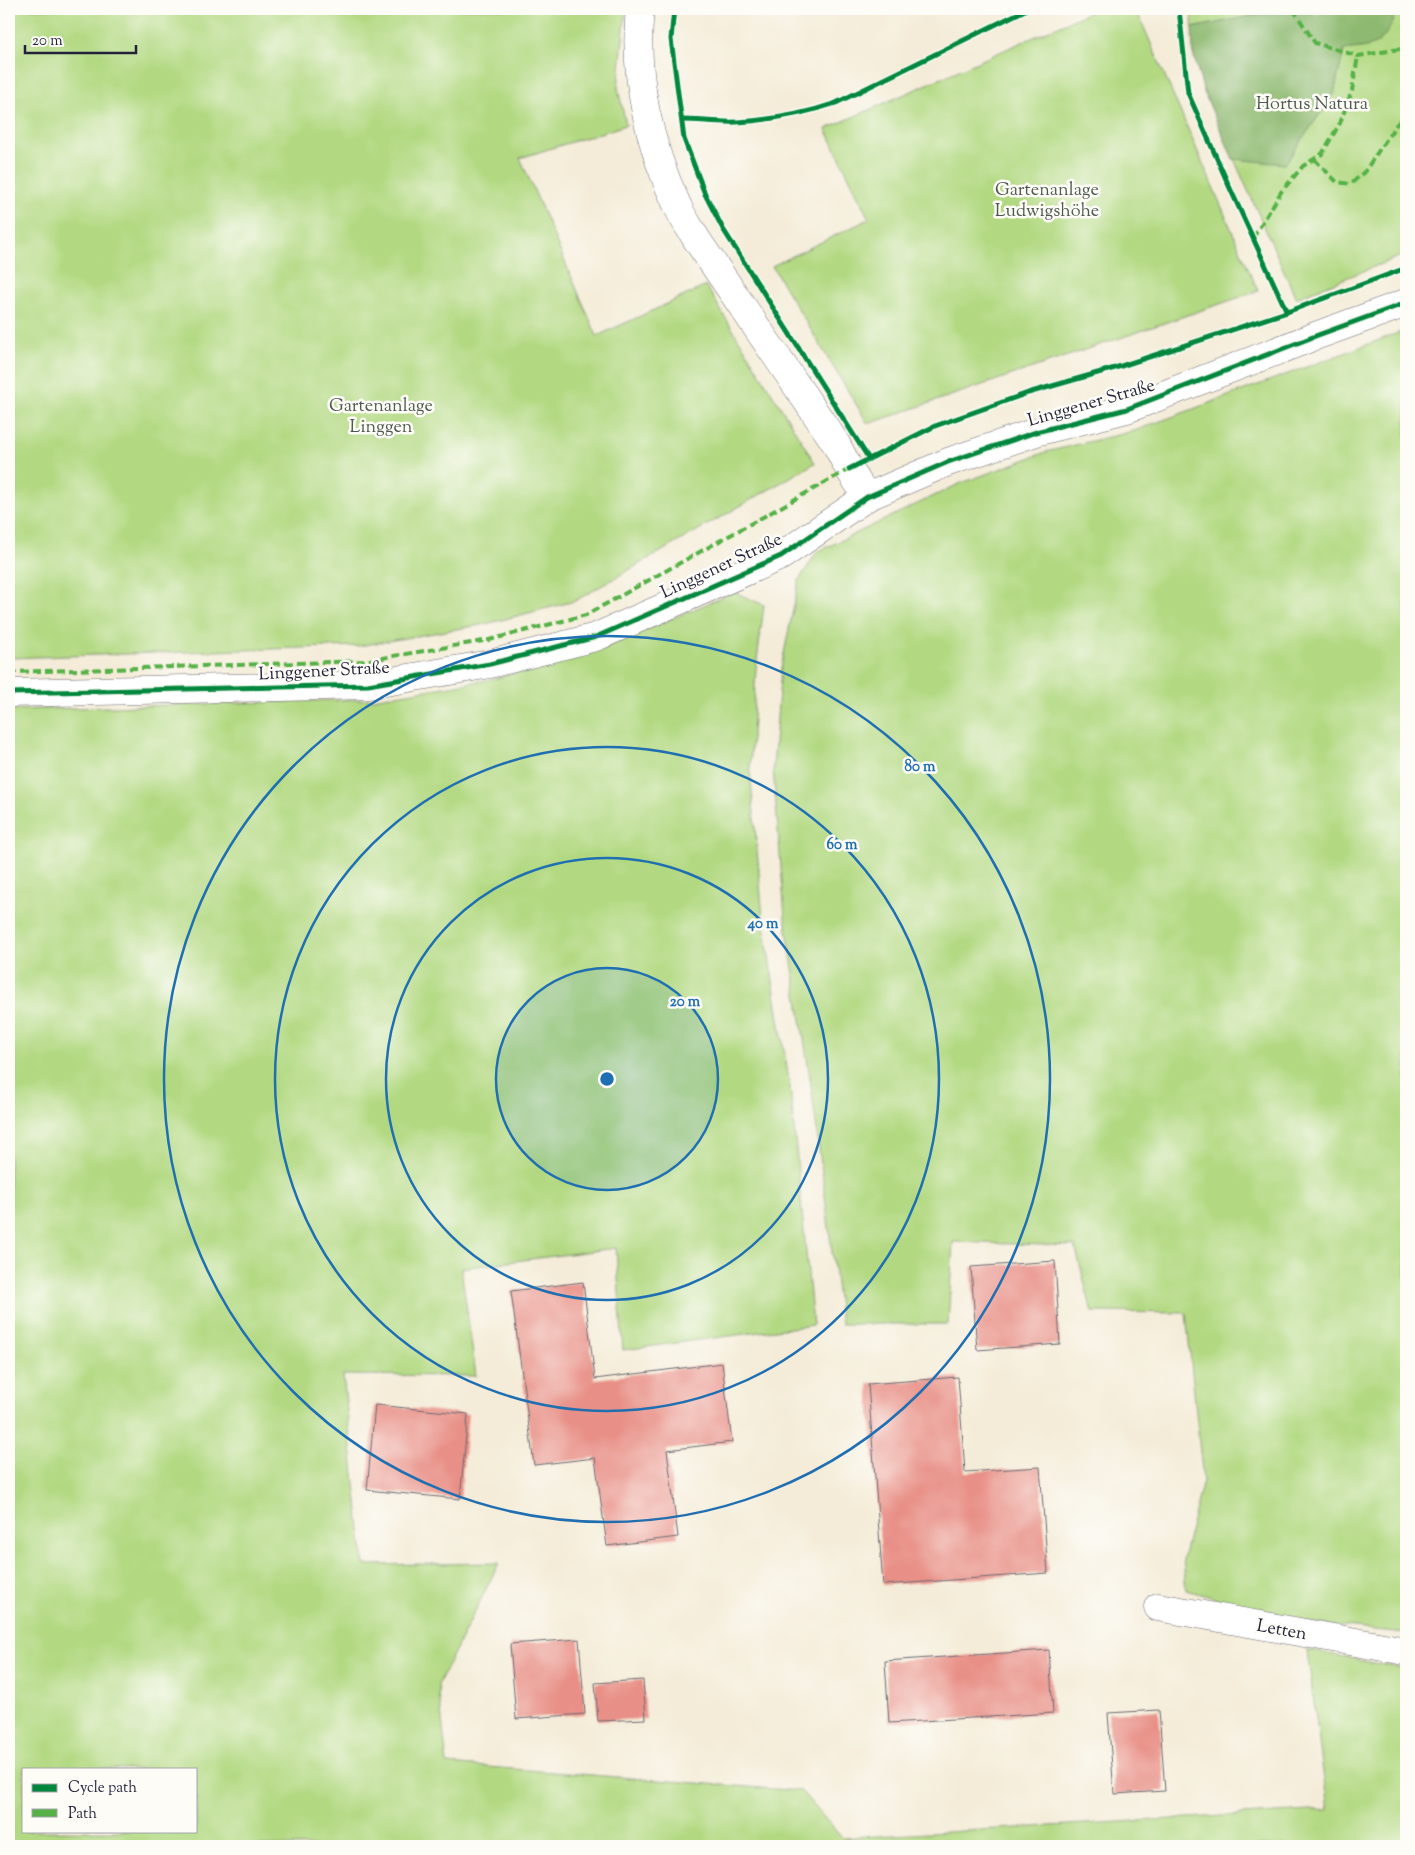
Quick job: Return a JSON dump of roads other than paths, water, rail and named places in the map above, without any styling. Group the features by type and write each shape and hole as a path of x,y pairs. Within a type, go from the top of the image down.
{"street":[{"path":"640,9 637,34 642,91 652,142 678,208 697,240 836,442 867,497"},
{"name":"Linggener Straße","path":"9,693 368,685 490,664 596,637 781,556 867,497 948,462 1036,432 1127,409 1406,303"},
{"name":"Letten","path":"1158,1607 1406,1651"}],"park label":[{"name":"Hortus Natura","path":"1312,103"},
{"name":"Gartenanlage Ludwigshöhe","path":"1047,199"},
{"name":"Gartenanlage Linggen","path":"381,415"}]}
